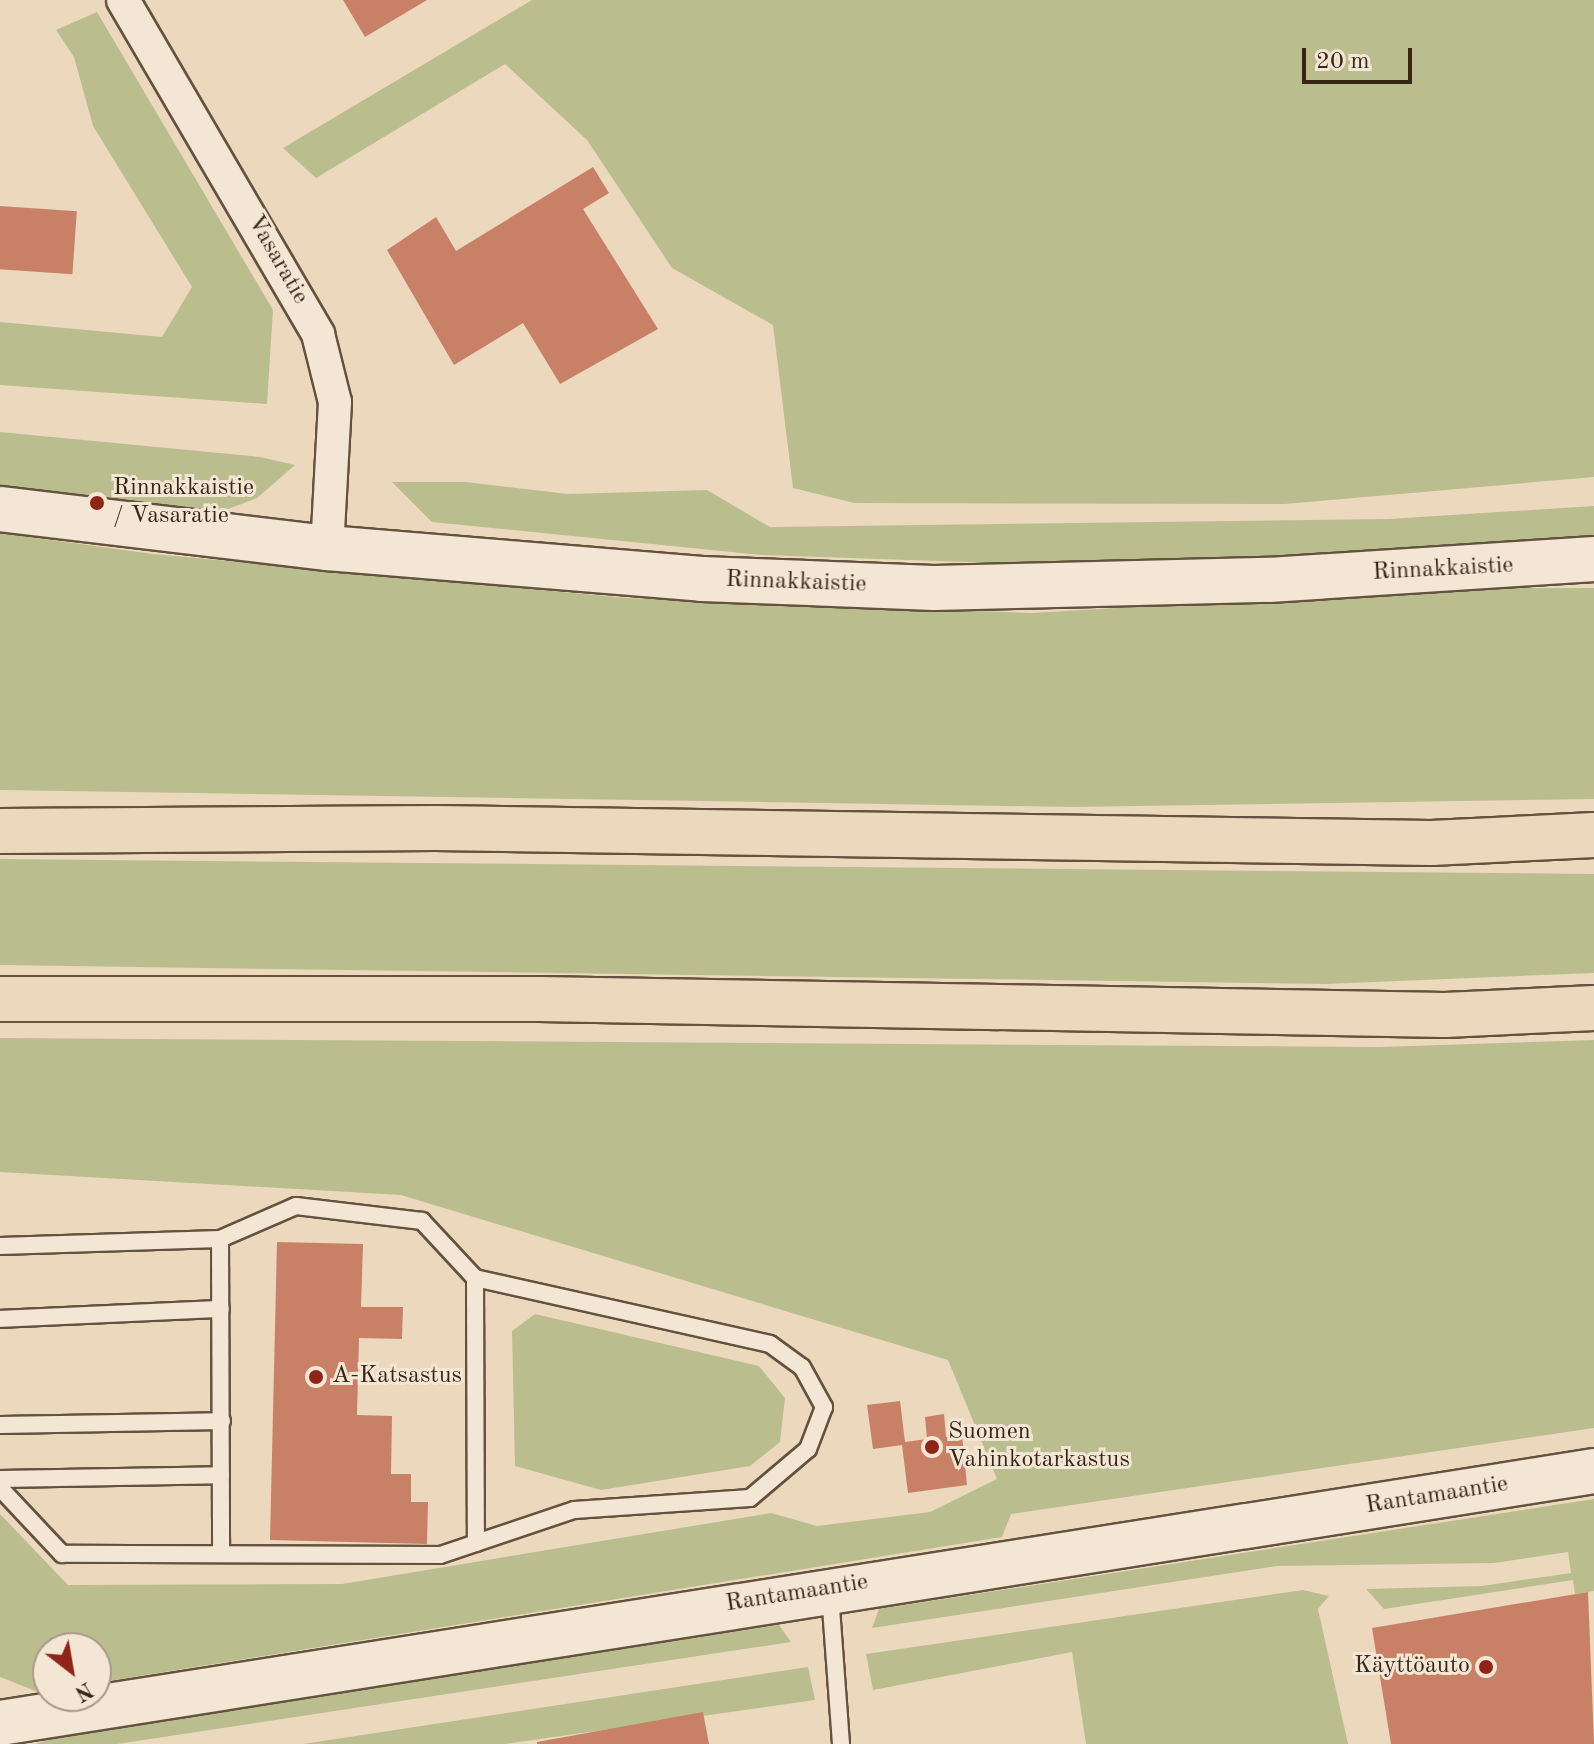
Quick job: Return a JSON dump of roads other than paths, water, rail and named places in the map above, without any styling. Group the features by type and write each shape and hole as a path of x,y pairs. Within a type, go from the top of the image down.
{"highway":[{"path":"0,831 435,828 1431,843 1594,835"},
{"path":"0,999 539,999 1445,1015 1594,1008"}],"main road":[{"name":"Rinnakkaistie","path":"0,509 327,548 702,579 934,588 1269,580 1594,559"},
{"name":"Rantamaantie","path":"0,1723 830,1589 1594,1471"}],"street":[{"name":"Vasaratie","path":"123,0 318,334 335,402 327,548"}],"lane":[{"path":"0,1246 220,1239 296,1206 422,1221 475,1278 770,1344 802,1367 824,1407 808,1449 750,1498 574,1510 440,1555 62,1554 0,1488"},
{"path":"220,1239 221,1554"},
{"path":"475,1278 476,1543"},
{"path":"0,1319 221,1309"},
{"path":"0,1425 222,1421"},
{"path":"0,1479 221,1475"},
{"path":"830,1589 841,1744"}],"place":[{"name":"Rinnakkaistie / Vasaratie","path":"97,503"},
{"name":"A-Katsastus","path":"316,1377"},
{"name":"Suomen Vahinkotarkastus","path":"932,1447"},
{"name":"Käyttöauto","path":"1486,1667"}]}
